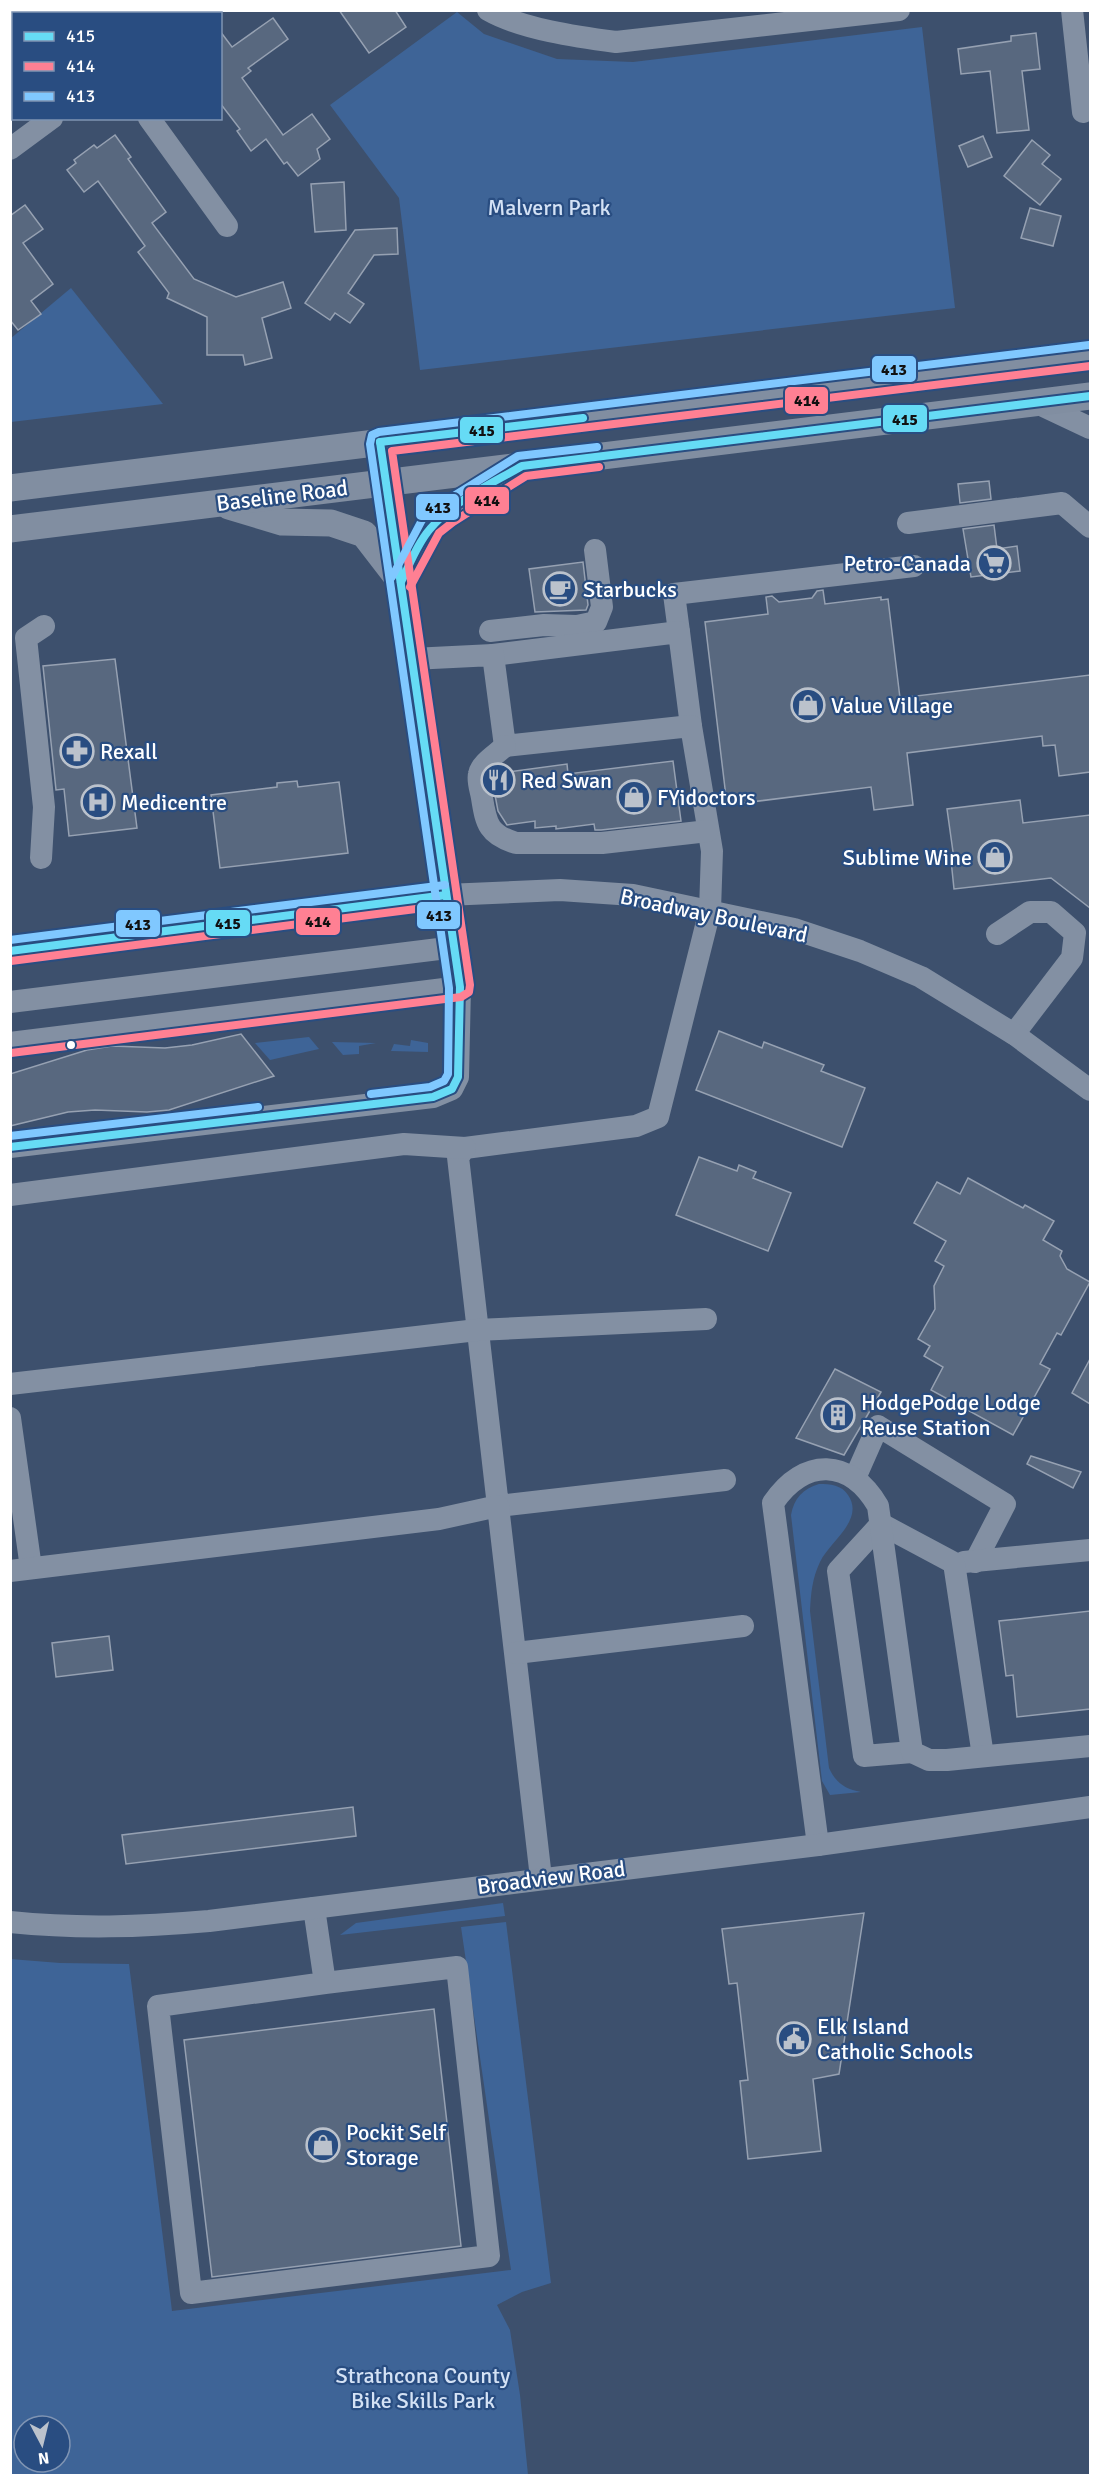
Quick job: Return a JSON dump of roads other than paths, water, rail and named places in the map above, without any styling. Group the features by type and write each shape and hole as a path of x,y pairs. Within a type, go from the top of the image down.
{"main road":[{"name":"Baseline Road","path":"10,488 1090,355"},
{"name":"Baseline Road","path":"10,529 1090,396"},
{"path":"219,503 282,522 331,523 364,534 401,582 431,526 447,513 522,466"}],"street":[{"path":"488,10 518,22 569,36 616,42 735,20 899,10"},
{"path":"1072,10 1083,112"},
{"path":"10,149 49,120"},
{"path":"150,120 226,226"},
{"path":"1037,403 1090,428"},
{"path":"10,1147 433,1097 452,1089 458,1077 460,987 380,442"},
{"path":"908,523 1062,503 1090,527"},
{"path":"490,631 544,625 577,626 596,622 602,606 595,550"},
{"path":"10,1195 404,1144 465,1148 636,1126 658,1117 710,910 712,850 691,726 674,594 914,566"},
{"path":"41,858 44,807 26,638 44,626"},
{"path":"412,659 493,655 679,632"},
{"path":"493,655 505,746"},
{"path":"691,726 505,746 482,768 478,776 485,820 494,833 516,843 602,843 708,831"},
{"name":"Broadway Boulevard","path":"10,951 446,895 560,891 633,895 794,928 860,951 921,977 1014,1034 1090,1090"},
{"path":"997,934 1030,912 1051,912 1075,933 1072,958 1014,1034"},
{"path":"10,1002 454,947"},
{"path":"10,1043 460,987"},
{"path":"465,1148 458,1157 541,1878"},
{"path":"10,1384 477,1330 706,1319"},
{"path":"10,1418 21,1570 439,1519 498,1506 725,1480"},
{"path":"855,1478 878,1426 1005,1504 965,1562 983,1756"},
{"path":"818,1845 773,1503 784,1487 799,1476 818,1470 837,1470 855,1478 869,1491 878,1506 912,1752"},
{"path":"881,1524 965,1562 1090,1550"},
{"path":"881,1524 838,1571 864,1756 912,1752 929,1760 952,1759 1090,1746"},
{"path":"516,1653 743,1626"},
{"name":"Broadview Road","path":"10,1922 54,1927 136,1928 818,1845 1090,1807"},
{"path":"314,1908 325,1983"},
{"path":"457,1967 489,2256 191,2293 158,2006 325,1983 457,1967"}],"place":[{"name":"Petro-Canada","path":"994,563"},
{"name":"Starbucks","path":"560,589"},
{"name":"Value Village","path":"808,705"},
{"name":"Rexall","path":"77,751"},
{"name":"Red Swan","path":"498,780"},
{"name":"FYidoctors","path":"634,797"},
{"name":"Medicentre","path":"98,802"},
{"name":"Sublime Wine","path":"995,857"},
{"name":"HodgePodge Lodge Reuse Station","path":"838,1415"},
{"name":"Elk Island Catholic Schools","path":"794,2039"},
{"name":"Pockit Self Storage","path":"323,2145"}],"park label":[{"name":"Malvern Park","path":"549,207"},
{"name":"Strathcona County Bike Skills Park","path":"423,2388"}]}
